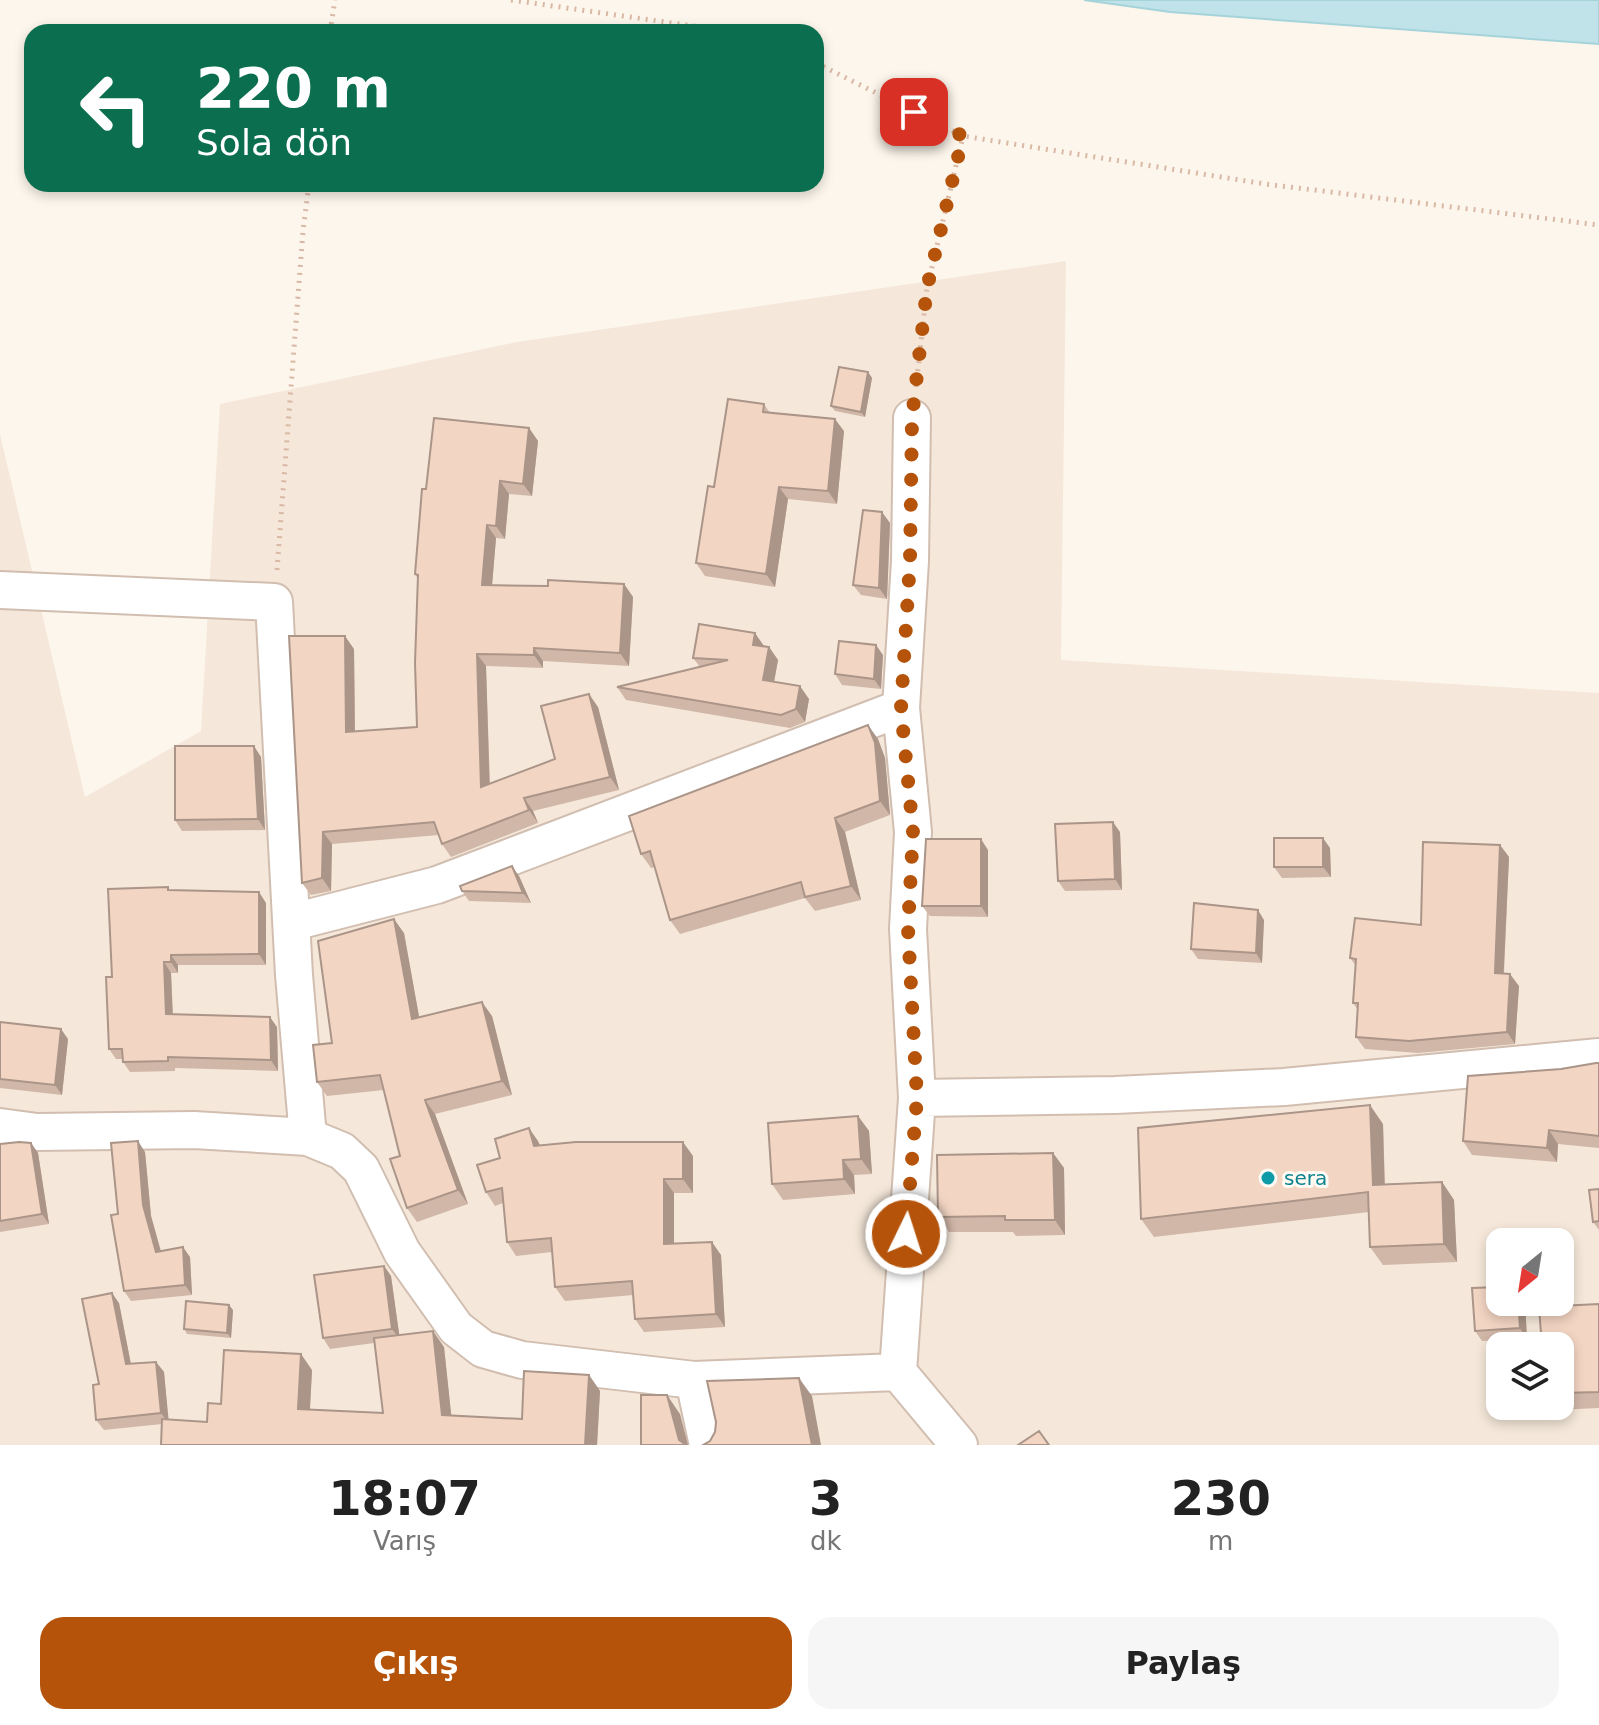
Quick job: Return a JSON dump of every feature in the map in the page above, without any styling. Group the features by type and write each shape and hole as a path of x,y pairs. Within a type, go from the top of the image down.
{"street":[{"path":"912,418 910,561 901,708 913,832 908,929 917,1098 898,1372 959,1445"},
{"path":"0,590 274,602 294,975 308,1137"},
{"path":"293,922 437,885 901,708"},
{"path":"917,1098 1115,1095 1284,1087 1599,1057"},
{"path":"0,1127 37,1132 194,1130 308,1137 342,1151 361,1169 402,1252 456,1328 483,1349 522,1360 694,1380 898,1372"},
{"path":"694,1380 708,1445"}],"path":[{"path":"331,24 335,0"},
{"path":"511,0 679,24"},
{"path":"824,67 963,136 1265,184 1599,225"},
{"path":"912,418 927,288 963,136"},
{"path":"274,602 308,192"}],"shaded area":[{"path":"1066,261 1061,660 1599,693 1599,1445 0,1445 0,434 85,797 201,731 220,404 517,342"}],"water":[{"path":"1084,0 1599,0 1599,44 1170,12"}],"building":[{"path":"839,367 868,372 861,412 831,406"},
{"path":"728,399 764,404 763,412 835,419 828,491 779,487 766,574 696,563 708,486 714,487"},
{"path":"434,418 529,428 523,484 500,481 496,526 487,525 482,585 548,586 548,580 624,584 620,653 534,648 534,655 477,654 481,787 555,759 541,706 589,694 610,777 524,798 529,810 442,844 434,822 323,832 322,878 302,883 289,636 345,636 346,732 417,727 415,663 418,575 415,574 422,489 426,489"},
{"path":"863,510 882,512 879,588 853,585"},
{"path":"699,624 755,633 753,645 769,647 763,680 800,686 796,709 781,715 617,687 728,660 693,658"},
{"path":"839,641 876,645 874,679 835,674"},
{"path":"868,725 875,743 880,801 835,818 851,886 805,897 801,882 670,920 650,851 641,854 629,816"},
{"path":"175,746 254,746 258,819 175,820"},
{"path":"1113,822 1115,879 1058,881 1055,824"},
{"path":"1274,838 1323,838 1323,867 1274,867"},
{"path":"926,839 981,839 981,906 922,906"},
{"path":"1423,842 1500,845 1495,973 1510,974 1507,1032 1409,1041 1356,1037 1358,1003 1353,1003 1356,959 1350,958 1355,918 1421,925"},
{"path":"512,866 523,893 462,891 460,886"},
{"path":"168,887 168,890 259,892 259,954 171,955 171,962 164,962 166,1014 270,1017 271,1060 168,1057 168,1061 123,1062 122,1049 109,1049 106,977 112,977 108,889"},
{"path":"1194,903 1258,910 1256,953 1191,949"},
{"path":"394,919 412,1019 482,1002 502,1081 425,1100 458,1190 407,1208 390,1159 400,1156 380,1075 317,1082 313,1045 332,1043 318,941"},
{"path":"0,1022 61,1029 55,1085 0,1079"},
{"path":"1599,1063 1599,1136 1549,1130 1547,1148 1463,1141 1468,1076"},
{"name":"sera","path":"1370,1105 1373,1185 1442,1182 1444,1244 1370,1247 1368,1192 1141,1219 1138,1128"},
{"path":"858,1116 861,1159 843,1160 844,1179 772,1184 768,1123"},
{"path":"529,1128 534,1146 576,1142 683,1142 683,1179 664,1179 664,1244 712,1242 716,1314 635,1319 632,1281 555,1287 551,1238 507,1242 502,1188 486,1192 477,1165 500,1158 495,1139"},
{"path":"138,1141 143,1205 156,1252 183,1247 185,1285 124,1291 111,1215 118,1214 111,1143"},
{"path":"31,1143 42,1214 0,1221 0,1144"},
{"path":"1053,1153 1055,1220 1005,1220 1005,1216 938,1217 937,1155"},
{"path":"1599,1189 1599,1221 1593,1222 1589,1190"},
{"path":"384,1266 392,1329 323,1338 314,1275"},
{"path":"1472,1288 1486,1288 1486,1316 1519,1316 1520,1328 1475,1331"},
{"path":"112,1293 126,1364 156,1362 161,1413 96,1420 93,1385 99,1384 82,1299"},
{"path":"186,1301 229,1305 227,1333 184,1329"},
{"path":"1599,1304 1599,1392 1574,1393 1574,1332 1541,1332 1540,1316 1574,1316 1574,1305"},
{"path":"433,1331 442,1415 522,1419 524,1371 589,1375 585,1445 161,1445 162,1419 207,1422 208,1403 221,1404 224,1350 301,1354 298,1409 383,1413 374,1338"},
{"path":"799,1378 812,1445 703,1445 710,1441 716,1422 707,1381"},
{"path":"641,1395 667,1395 679,1440 686,1445 641,1445"},
{"path":"1039,1431 1049,1445 1018,1445"}],"place":[{"name":"sera","path":"1268,1178"}],"route":[{"path":"906,1234 917,1098 908,929 913,832 901,708 910,561 912,418 927,288 963,136 914,112"}]}
